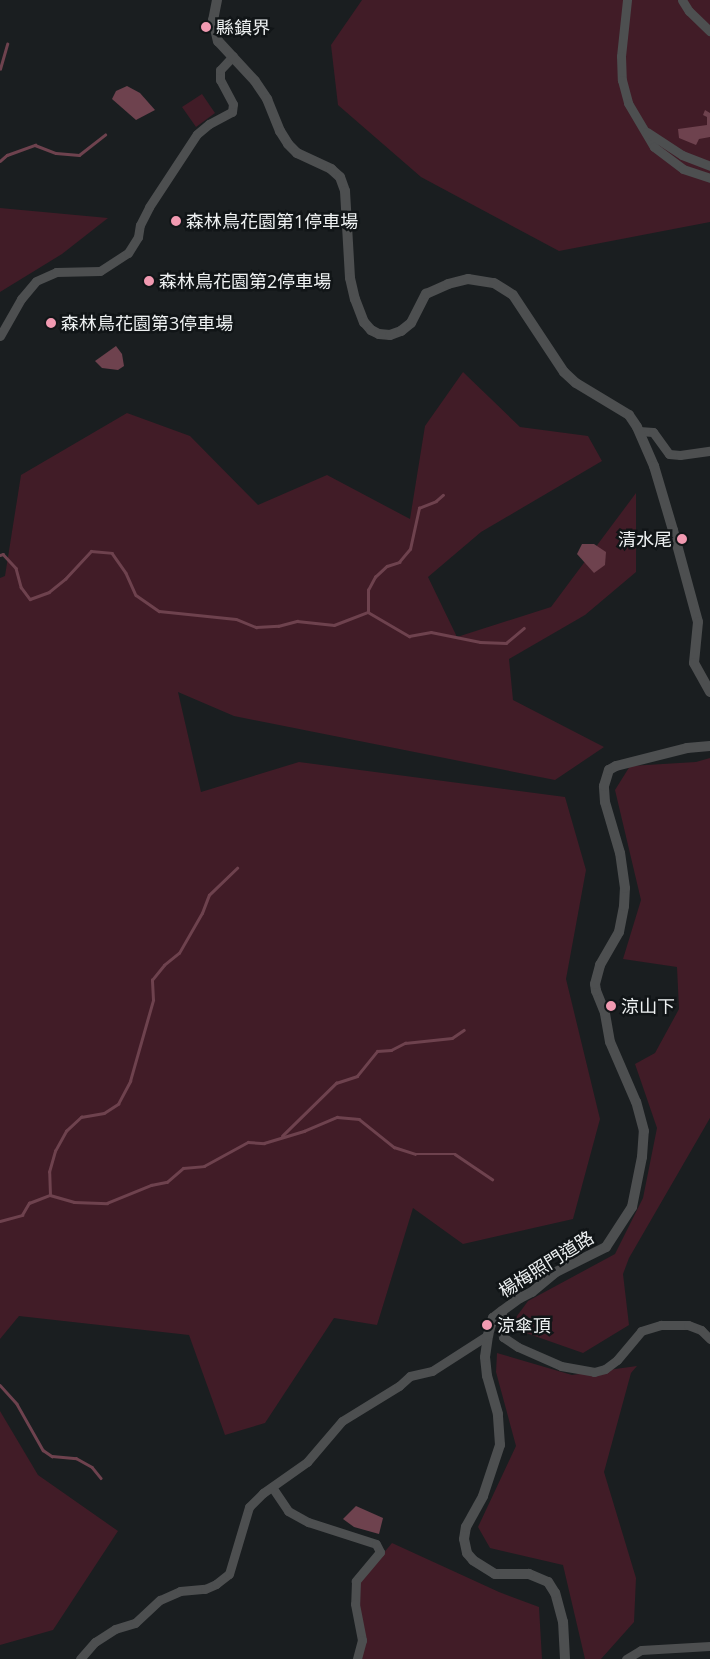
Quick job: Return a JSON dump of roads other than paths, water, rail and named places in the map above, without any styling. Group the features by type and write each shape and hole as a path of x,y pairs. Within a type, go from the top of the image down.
{"street":[{"path":"217,0 213,20 218,41 233,56 263,93 288,144 297,153 331,169 340,177 345,191 350,278 355,299 364,322 371,330 379,334 390,335 402,331 411,323 426,294 448,284 468,279 494,283 513,296 564,372 576,384 629,415 639,431 654,466 696,609 698,631 693,657 694,663 710,692"},
{"path":"627,0 621,56 622,80 628,104 654,147 683,170 710,178"},
{"path":"682,0 689,11 710,30"},
{"path":"0,336 21,299 36,281 56,272 100,271 128,253 138,237 140,225 149,208 197,134 209,124 232,112 233,104 220,80 220,70 233,56"},
{"path":"640,124 652,136 675,150 710,166"},
{"path":"639,431 653,432 669,454 680,456 710,451"},
{"name":"楊梅照門道路","path":"565,1659 564,1622 555,1592 548,1582 529,1574 495,1574 473,1560 467,1553 464,1539 466,1527 483,1496 500,1445 498,1414 487,1376 485,1357 488,1335 492,1318 520,1298 532,1292 556,1272 606,1247 632,1207 642,1157 644,1132 636,1102 610,1042 605,1013 596,991 596,976 619,932 625,888 620,853 605,802 607,775 609,770 616,766 688,748 710,746"},
{"path":"502,1311 503,1337 518,1347 561,1366 594,1372 605,1370 617,1360 640,1331 661,1325 688,1325 701,1330 710,1339"},
{"path":"80,1659 95,1642 115,1629 135,1623 160,1600 180,1590 205,1589 228,1574 250,1507 307,1462 342,1421 399,1386 410,1376 432,1371 488,1335"},
{"path":"272,1488 288,1511 308,1522 376,1544 380,1552 356,1581 356,1604 362,1640 357,1659"},
{"path":"626,1659 641,1650 710,1646"}],"waterway":[{"path":"0,69 7,44"},
{"path":"0,161 7,155 35,145 56,153 79,155 105,135"},
{"path":"368,612 368,590 375,577 387,566 399,562 410,549 419,508 436,501 443,495"},
{"path":"0,555 3,554 16,568 21,587 30,599 49,592 65,579 91,551 112,553 126,573 136,595 159,611 236,619 256,627 278,626 297,621 334,625 368,612 409,636 431,632 480,642 506,643 524,628"},
{"path":"50,1195 49,1172 55,1151 66,1131 81,1117 104,1113 118,1104 130,1081 153,1000 152,980 164,965 179,953 202,913 209,895 237,868"},
{"path":"282,1136 336,1083 357,1076 377,1051 391,1050 405,1043 452,1038 464,1030"},
{"path":"0,1221 22,1215 29,1203 50,1195 74,1202 107,1203 151,1185 167,1182 183,1168 204,1166 248,1142 264,1143 304,1131 337,1117 359,1119 394,1147 415,1154 455,1154 492,1179"},
{"path":"0,1385 17,1404 43,1450 52,1456 76,1458 92,1467 101,1478"}],"place":[{"name":"縣鎮界","path":"206,27"},
{"name":"森林鳥花園第1停車場","path":"176,221"},
{"name":"森林鳥花園第2停車場","path":"149,281"},
{"name":"森林鳥花園第3停車場","path":"51,323"},
{"name":"清水尾","path":"682,539"},
{"name":"涼山下","path":"611,1006"},
{"name":"涼傘頂","path":"487,1325"}]}
